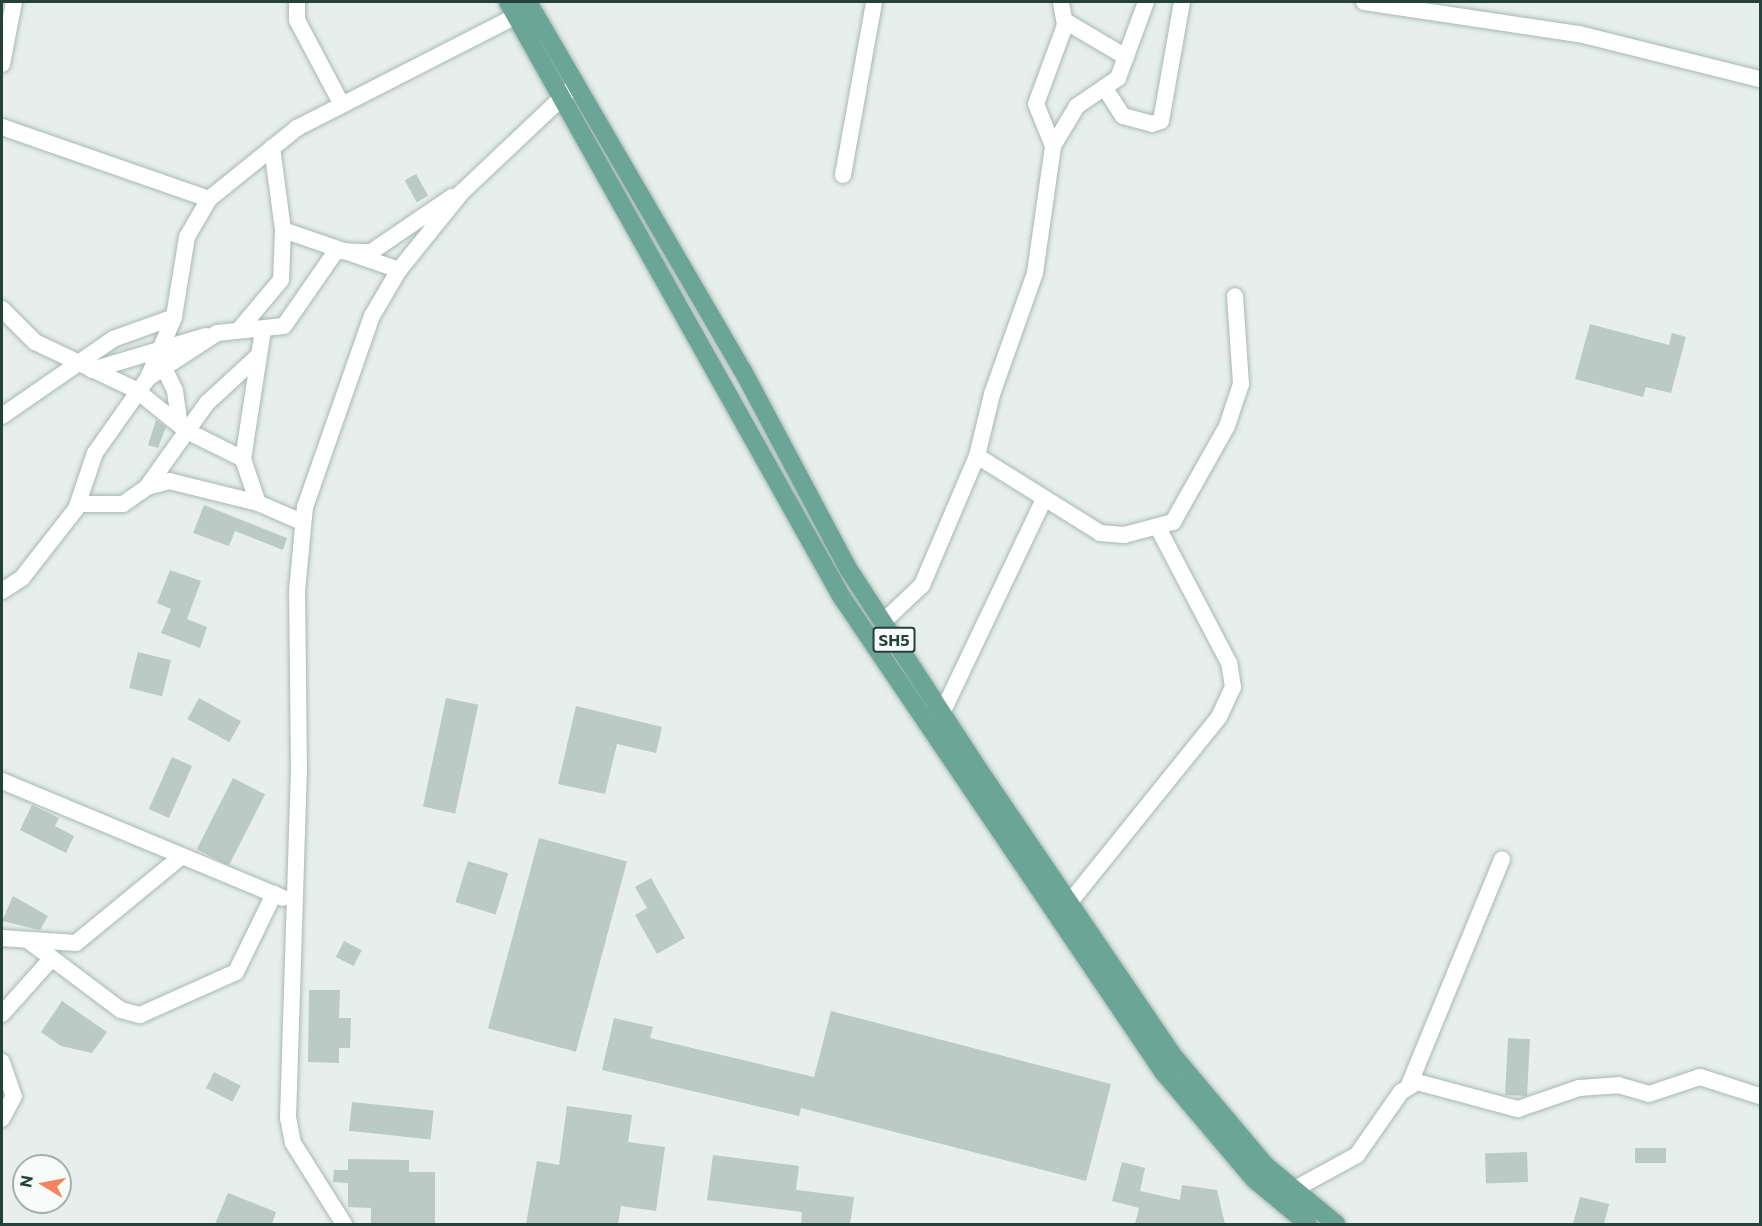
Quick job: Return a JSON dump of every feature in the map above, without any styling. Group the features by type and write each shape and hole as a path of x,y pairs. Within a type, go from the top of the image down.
{"main road":[{"name":"SH5","path":"528,2 883,622 942,713 1175,1058 1266,1166 1336,1224"},
{"name":"SH5","path":"512,9 841,596 1108,994 1164,1073 1254,1179 1308,1224"},
{"path":"1108,994 1123,981"}],"street":[{"path":"2,64 14,2"},
{"path":"297,2 297,20 341,103"},
{"path":"843,174 874,2"},
{"path":"1053,146 1036,104 1065,21 1061,2"},
{"path":"883,622 922,585 977,456 992,394 1035,273 1053,146 1077,106 1106,90 1126,57 1146,2"},
{"path":"1106,90 1123,116 1152,124 1161,121 1182,2"},
{"path":"1364,2 1579,34 1761,79"},
{"path":"2,591 22,578 79,504 95,453 142,384 162,346 174,317 187,237 209,199 272,148 341,103 512,9"},
{"path":"1065,21 1126,57"},
{"path":"344,1224 290,1131 302,522 332,418 372,316 399,270 462,192 575,85"},
{"path":"2,127 209,199"},
{"path":"239,330 278,288 283,230 272,148"},
{"path":"336,251 372,252 462,192"},
{"path":"283,230 336,251 399,270"},
{"path":"85,366 217,333 284,326 336,251"},
{"path":"977,456 1100,533 1158,528 1173,522 1186,505 1227,426 1241,384 1235,296"},
{"path":"2,309 12,314 35,342 85,366 142,384 184,428 243,459"},
{"path":"2,416 85,366 113,339 174,317"},
{"path":"258,503 243,459 263,330"},
{"path":"142,384 217,333"},
{"path":"79,504 123,504 147,487 184,428 213,397 258,356"},
{"path":"164,368 175,391 184,428"},
{"path":"147,487 181,481 258,503 302,522"},
{"path":"942,713 1044,499"},
{"path":"1069,903 1219,717 1233,687 1229,663 1158,528"},
{"path":"2,781 295,903"},
{"path":"2,938 76,944 182,856"},
{"path":"1293,1190 1357,1155 1409,1085 1502,860"},
{"path":"29,941 121,1010 151,1012 236,972 274,894"},
{"path":"2,1014 52,958"},
{"path":"2,1062 14,1096 2,1119"},
{"path":"1409,1085 1426,1082 1518,1109 1579,1088 1618,1085 1649,1094 1700,1077 1761,1096"}],"building":[{"path":"416,174 428,196 417,202 405,180"},
{"path":"1590,324 1669,345 1672,333 1686,337 1671,393 1646,387 1643,397 1575,379"},
{"path":"156,420 166,427 158,448 148,445"},
{"path":"204,505 287,538 283,550 235,531 229,546 193,533"},
{"path":"170,570 201,581 187,619 207,627 200,648 161,633 171,609 157,603"},
{"path":"138,652 171,660 162,696 129,688"},
{"path":"199,698 241,721 229,742 187,719"},
{"path":"446,698 478,705 455,813 423,807"},
{"path":"576,706 662,727 656,753 617,744 605,794 558,784"},
{"path":"172,757 192,766 169,818 149,809"},
{"path":"233,778 265,794 229,866 197,849"},
{"path":"32,805 59,818 55,826 74,836 66,853 20,830"},
{"path":"539,838 627,862 576,1052 488,1028"},
{"path":"468,861 508,873 496,914 455,902"},
{"path":"651,878 685,938 657,954 635,915 647,908 635,887"},
{"path":"13,896 48,916 40,930 2,921"},
{"path":"344,941 362,950 354,966 336,957"},
{"path":"309,990 340,990 339,1018 351,1018 350,1048 339,1048 339,1063 308,1062"},
{"path":"62,1001 107,1032 92,1053 61,1046 41,1032"},
{"path":"831,1011 1111,1084 1086,1181 801,1108 799,1116 602,1070 614,1018 653,1027 650,1038 814,1077"},
{"path":"1508,1038 1530,1039 1527,1096 1505,1095"},
{"path":"214,1072 241,1086 233,1102 206,1088"},
{"path":"352,1102 434,1111 431,1139 349,1131"},
{"path":"567,1106 632,1115 628,1142 665,1147 656,1211 621,1206 618,1224 526,1224 537,1161 559,1165"},
{"path":"1635,1148 1666,1148 1666,1163 1635,1163"},
{"path":"1527,1152 1528,1182 1486,1183 1485,1153"},
{"path":"713,1155 799,1166 796,1190 854,1197 850,1224 801,1224 802,1212 707,1200"},
{"path":"348,1159 409,1160 409,1172 435,1172 435,1224 371,1224 371,1208 348,1207 348,1183 333,1182 334,1170 348,1170"},
{"path":"1122,1162 1145,1168 1140,1191 1180,1200 1182,1185 1217,1190 1225,1224 1135,1224 1139,1208 1112,1201"},
{"path":"228,1193 276,1212 272,1224 215,1224"},
{"path":"1580,1197 1609,1204 1604,1224 1573,1224"}]}
